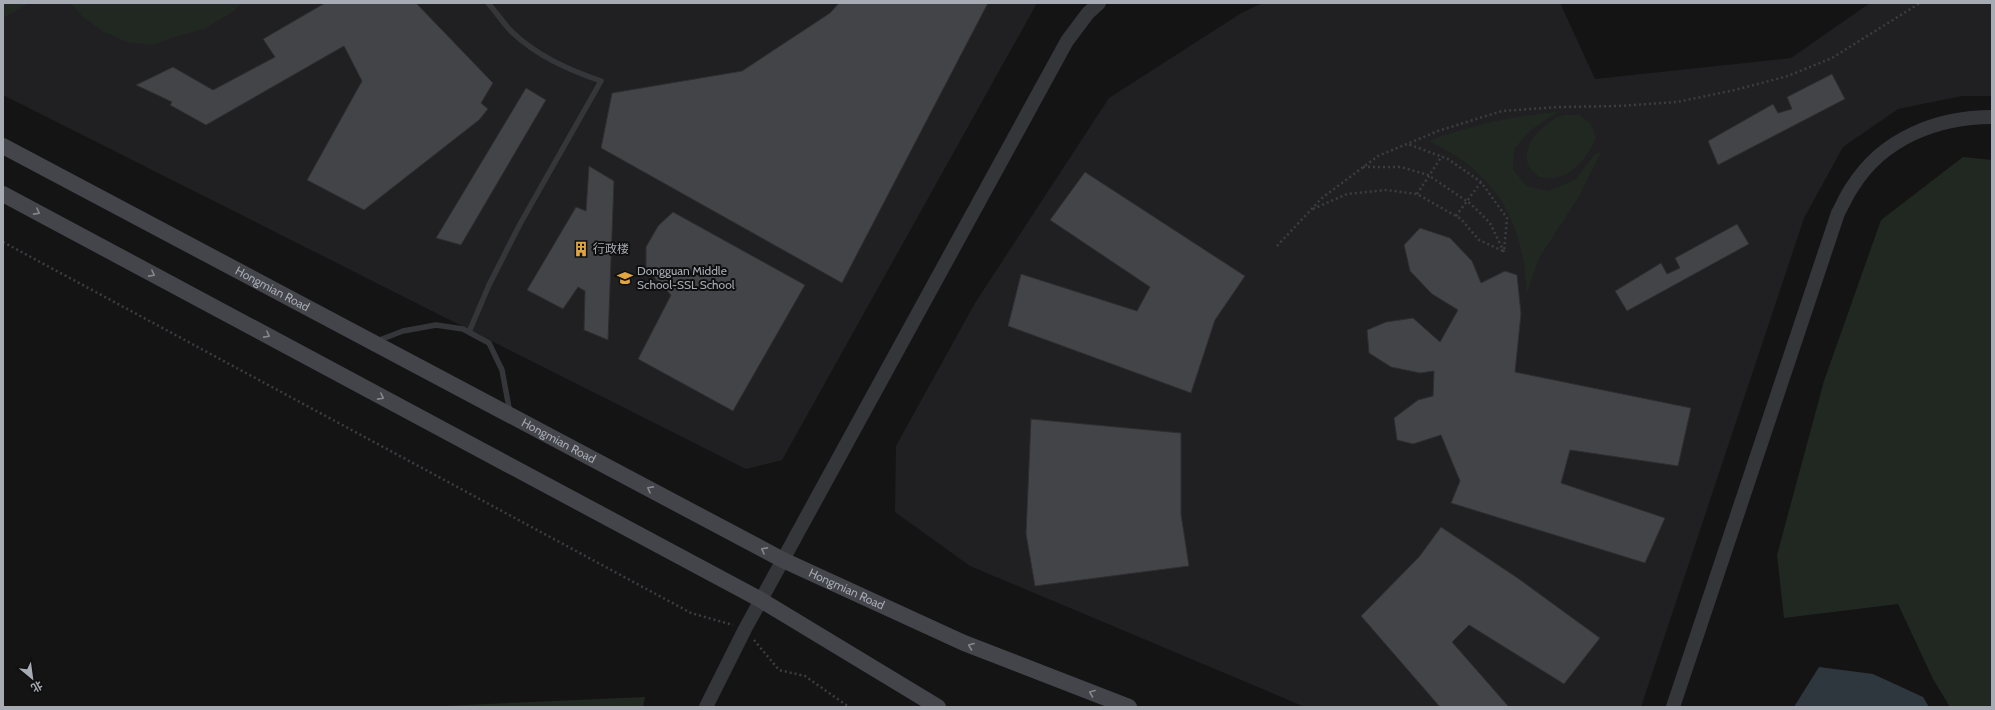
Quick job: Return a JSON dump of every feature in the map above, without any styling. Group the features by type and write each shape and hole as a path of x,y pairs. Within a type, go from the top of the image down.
{"main road":[{"name":"Hongmian Road","path":"3,146 783,560 964,643 1129,707"},
{"path":"3,194 761,600 938,707"}],"street":[{"path":"706,707 745,629 1067,41 1088,13 1099,3"},
{"path":"1673,707 1838,213 1853,185 1873,161 1894,144 1913,132 1961,118 1992,117"}],"lane":[{"path":"469,332 520,224 601,81 572,71 542,54 512,32 488,3"},
{"path":"373,342 403,331 436,325 469,332 489,343 502,370 511,415"}],"path":[{"path":"1277,246 1322,198 1378,156 1438,131 1502,111 1559,106 1619,106 1677,102 1735,90 1788,76 1832,58 1920,3"},
{"path":"1408,144 1448,159 1481,182 1507,218 1504,252"},
{"path":"1418,194 1428,175 1442,156"},
{"path":"1363,167 1401,167 1428,175 1467,201 1490,223 1504,252"},
{"path":"1456,216 1481,182"},
{"path":"1311,210 1347,194 1386,190 1418,194 1456,216 1479,240 1504,252"},
{"path":"3,242 691,614 745,629 779,670 805,676 849,707"}],"shaded area":[{"name":"Dongguan Middle School-SSL School","path":"3,3 1037,3 782,460 746,469 3,95"},
{"path":"3,3 30,3 3,17"},
{"path":"70,3 242,3 231,13 204,29 174,37 153,45 127,42 104,32 82,16"},
{"path":"1263,3 1560,3 1595,79 1791,58 1870,3 1992,3 1992,96 1962,96 1898,109 1843,147 1804,218 1641,707 1305,707 970,566 895,512 896,446 975,303 1109,98 1243,12"},
{"path":"1558,112 1532,129 1514,149 1513,169 1526,186 1548,191 1575,180 1595,154 1601,152 1578,198 1539,258 1527,293 1523,257 1519,240 1506,208 1485,180 1466,163 1429,141 1461,130 1492,122"},
{"path":"1579,115 1591,124 1596,138 1590,150 1582,162 1571,171 1554,178 1539,177 1530,168 1527,160 1527,152 1534,137 1547,124 1560,116"},
{"path":"1963,157 1992,160 1992,707 1950,707 1933,679 1898,604 1784,618 1777,555 1824,381 1881,220"},
{"path":"1819,667 1873,674 1923,697 1929,707 1794,707"},
{"path":"645,697 643,707 420,707"}],"building":[{"path":"325,3 416,3 493,83 481,103 488,109 479,120 364,210 307,180 362,81 344,46 206,125 170,105 172,102 136,85 173,67 213,90 275,57 263,39"},
{"path":"839,3 988,3 842,283 601,148 612,93 742,71 830,13"},
{"path":"1832,74 1845,99 1718,165 1708,141 1773,104 1778,113 1792,109 1787,97"},
{"path":"526,88 546,100 461,245 436,238"},
{"name":"行政楼","path":"589,166 614,181 608,340 584,330 585,291 578,287 563,309 527,290 576,207 586,211"},
{"path":"1085,172 1245,276 1215,320 1191,393 1008,326 1021,274 1137,311 1150,287 1050,220"},
{"path":"673,212 805,285 733,411 638,359 671,295 646,269 646,247 658,226"},
{"path":"1737,224 1749,244 1627,311 1615,291 1661,263 1667,274 1680,268 1675,258"},
{"path":"1420,228 1450,238 1472,261 1481,283 1505,271 1517,275 1521,314 1515,372 1691,408 1678,466 1570,450 1561,483 1665,518 1645,563 1451,503 1460,481 1441,435 1413,444 1397,440 1394,418 1418,400 1433,396 1434,371 1420,373 1391,367 1369,353 1367,330 1386,322 1413,318 1440,342 1458,310 1432,294 1410,271 1404,245"},
{"path":"1031,419 1181,433 1181,514 1189,566 1035,586 1026,534"},
{"path":"1441,527 1519,579 1600,638 1564,684 1469,625 1452,642 1509,707 1440,707 1361,616 1419,557"}],"place":[{"name":"行政楼","path":"581,249"},
{"name":"Dongguan Middle School-SSL School","path":"625,278"}]}
